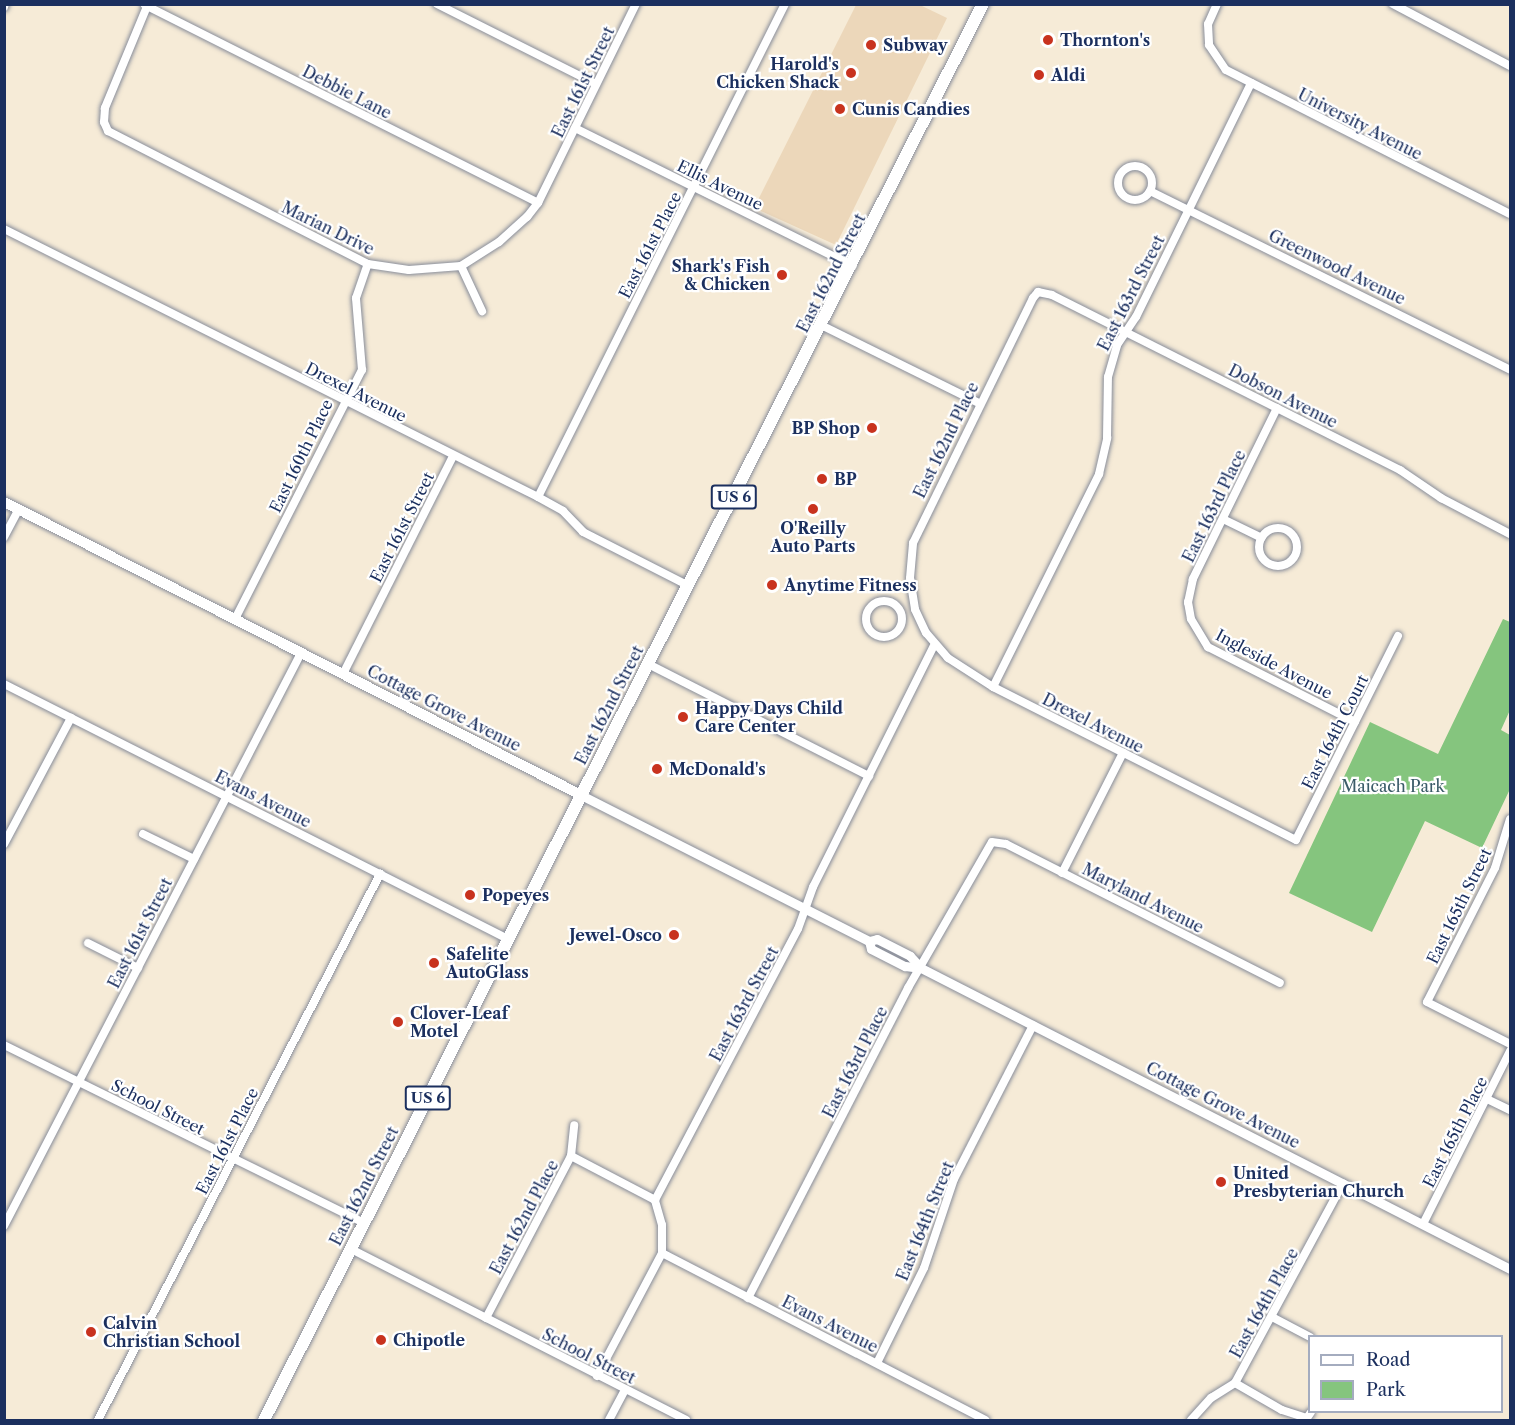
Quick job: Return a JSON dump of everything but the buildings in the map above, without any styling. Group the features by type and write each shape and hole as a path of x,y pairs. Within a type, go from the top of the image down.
{"main road":[{"name":"East 162nd Street","path":"264,1420 581,795 823,326 983,4"},
{"name":"Cottage Grove Avenue","path":"4,502 581,795"}],"street":[{"path":"437,4 596,84"},
{"name":"East 161st Street","path":"538,203 636,4"},
{"name":"East 161st Place","path":"538,497 785,4"},
{"name":"University Avenue","path":"1217,4 1208,24 1209,45 1218,63 1251,83 1510,214"},
{"path":"1393,4 1510,66"},
{"name":"Marian Drive","path":"146,5 105,108 105,128 128,144 368,264 409,270 461,266 512,232 538,203"},
{"name":"Debbie Lane","path":"146,5 538,203"},
{"name":"East 163rd Street","path":"993,687 1099,474 1107,438 1108,377 1112,359 1251,83"},
{"name":"Ellis Avenue","path":"575,128 852,266"},
{"path":"1129,167 1141,167 1150,174 1150,191 1143,198 1127,198 1119,185 1121,175 1129,167"},
{"name":"Greenwood Avenue","path":"1150,191 1510,370"},
{"name":"Drexel Avenue","path":"4,229 538,497 562,511 584,532 689,586"},
{"name":"East 160th Place","path":"236,620 344,401 362,370 356,298 368,264"},
{"path":"461,266 482,311"},
{"name":"Dobson Avenue","path":"1038,292 1052,295 1400,470 1441,498 1510,534"},
{"name":"East 162nd Place","path":"915,609 910,578 913,543 979,403 1038,292"},
{"path":"823,326 979,403"},
{"name":"East 163rd Place","path":"1191,619 1189,591 1277,408"},
{"name":"East 161st Street","path":"343,674 453,456"},
{"path":"4,537 19,509"},
{"path":"1223,519 1262,538"},
{"path":"1284,528 1294,536 1296,554 1288,563 1270,564 1262,555 1262,538 1271,529 1284,528"},
{"path":"878,602 896,604 902,614 901,626 887,637 875,635 866,621 869,609 878,602"},
{"path":"902,614 915,609"},
{"name":"Drexel Avenue","path":"915,609 934,645 960,668 993,687 1296,840"},
{"name":"Ingleside Avenue","path":"1191,619 1208,647 1355,722"},
{"name":"East 164th Court","path":"1296,840 1398,636"},
{"name":"East 163rd Street","path":"656,1200 806,909 934,645"},
{"name":"East 161st Street","path":"4,1226 301,653"},
{"path":"648,664 869,776"},
{"name":"Evans Avenue","path":"4,684 508,939"},
{"path":"4,844 71,718"},
{"path":"1062,873 1124,753"},
{"name":"Cottage Grove Avenue","path":"581,795 869,941 877,939 910,956 921,968 1510,1269"},
{"name":"East 165th Street","path":"1510,819 1495,868 1427,1002 1510,1044"},
{"path":"4,821 14,826"},
{"path":"143,834 194,859"},
{"name":"East 163rd Place","path":"748,1298 921,968 981,856 992,842"},
{"name":"Maryland Avenue","path":"992,842 1006,844 1280,983"},
{"name":"East 161st Place","path":"98,1420 380,874"},
{"path":"88,943 138,968"},
{"name":"East 164th Street","path":"877,1363 924,1268 954,1179 1033,1025"},
{"name":"School Street","path":"4,1045 364,1223"},
{"name":"East 165th Place","path":"1423,1224 1510,1051"},
{"path":"1487,1098 1510,1110"},
{"name":"East 162nd Place","path":"486,1318 571,1156 574,1125"},
{"path":"571,1156 656,1200 662,1225 662,1252 597,1376"},
{"name":"East 164th Place","path":"1191,1420 1211,1398 1235,1383 1343,1183"},
{"name":"School Street","path":"351,1250 686,1420"},
{"name":"Evans Avenue","path":"662,1252 985,1420"},
{"path":"1272,1317 1308,1336"},
{"path":"1235,1383 1282,1410 1308,1418 1310,1413"},
{"path":"609,1420 625,1390"}],"shaded area":[{"path":"856,5 920,5 947,18 836,245 754,208"}],"green space":[{"name":"Maicach Park","path":"1503,619 1510,622 1510,710 1501,730 1510,735 1510,789 1482,848 1425,821 1372,932 1289,893 1370,722 1438,754"}],"place":[{"name":"Thornton's","path":"1048,40"},
{"name":"Subway","path":"871,45"},
{"name":"Harold's Chicken Shack","path":"851,73"},
{"name":"Aldi","path":"1039,75"},
{"name":"Cunis Candies","path":"840,109"},
{"name":"Shark's Fish & Chicken","path":"782,275"},
{"name":"BP Shop","path":"872,428"},
{"name":"BP","path":"822,479"},
{"name":"O'Reilly Auto Parts","path":"813,509"},
{"name":"Anytime Fitness","path":"772,585"},
{"name":"Happy Days Child Care Center","path":"683,717"},
{"name":"McDonald's","path":"657,769"},
{"name":"Popeyes","path":"470,895"},
{"name":"Jewel-Osco","path":"674,935"},
{"name":"Safelite AutoGlass","path":"434,963"},
{"name":"Clover-Leaf Motel","path":"398,1022"},
{"name":"United Presbyterian Church","path":"1221,1182"},
{"name":"Calvin Christian School","path":"91,1332"},
{"name":"Chipotle","path":"381,1340"}]}
